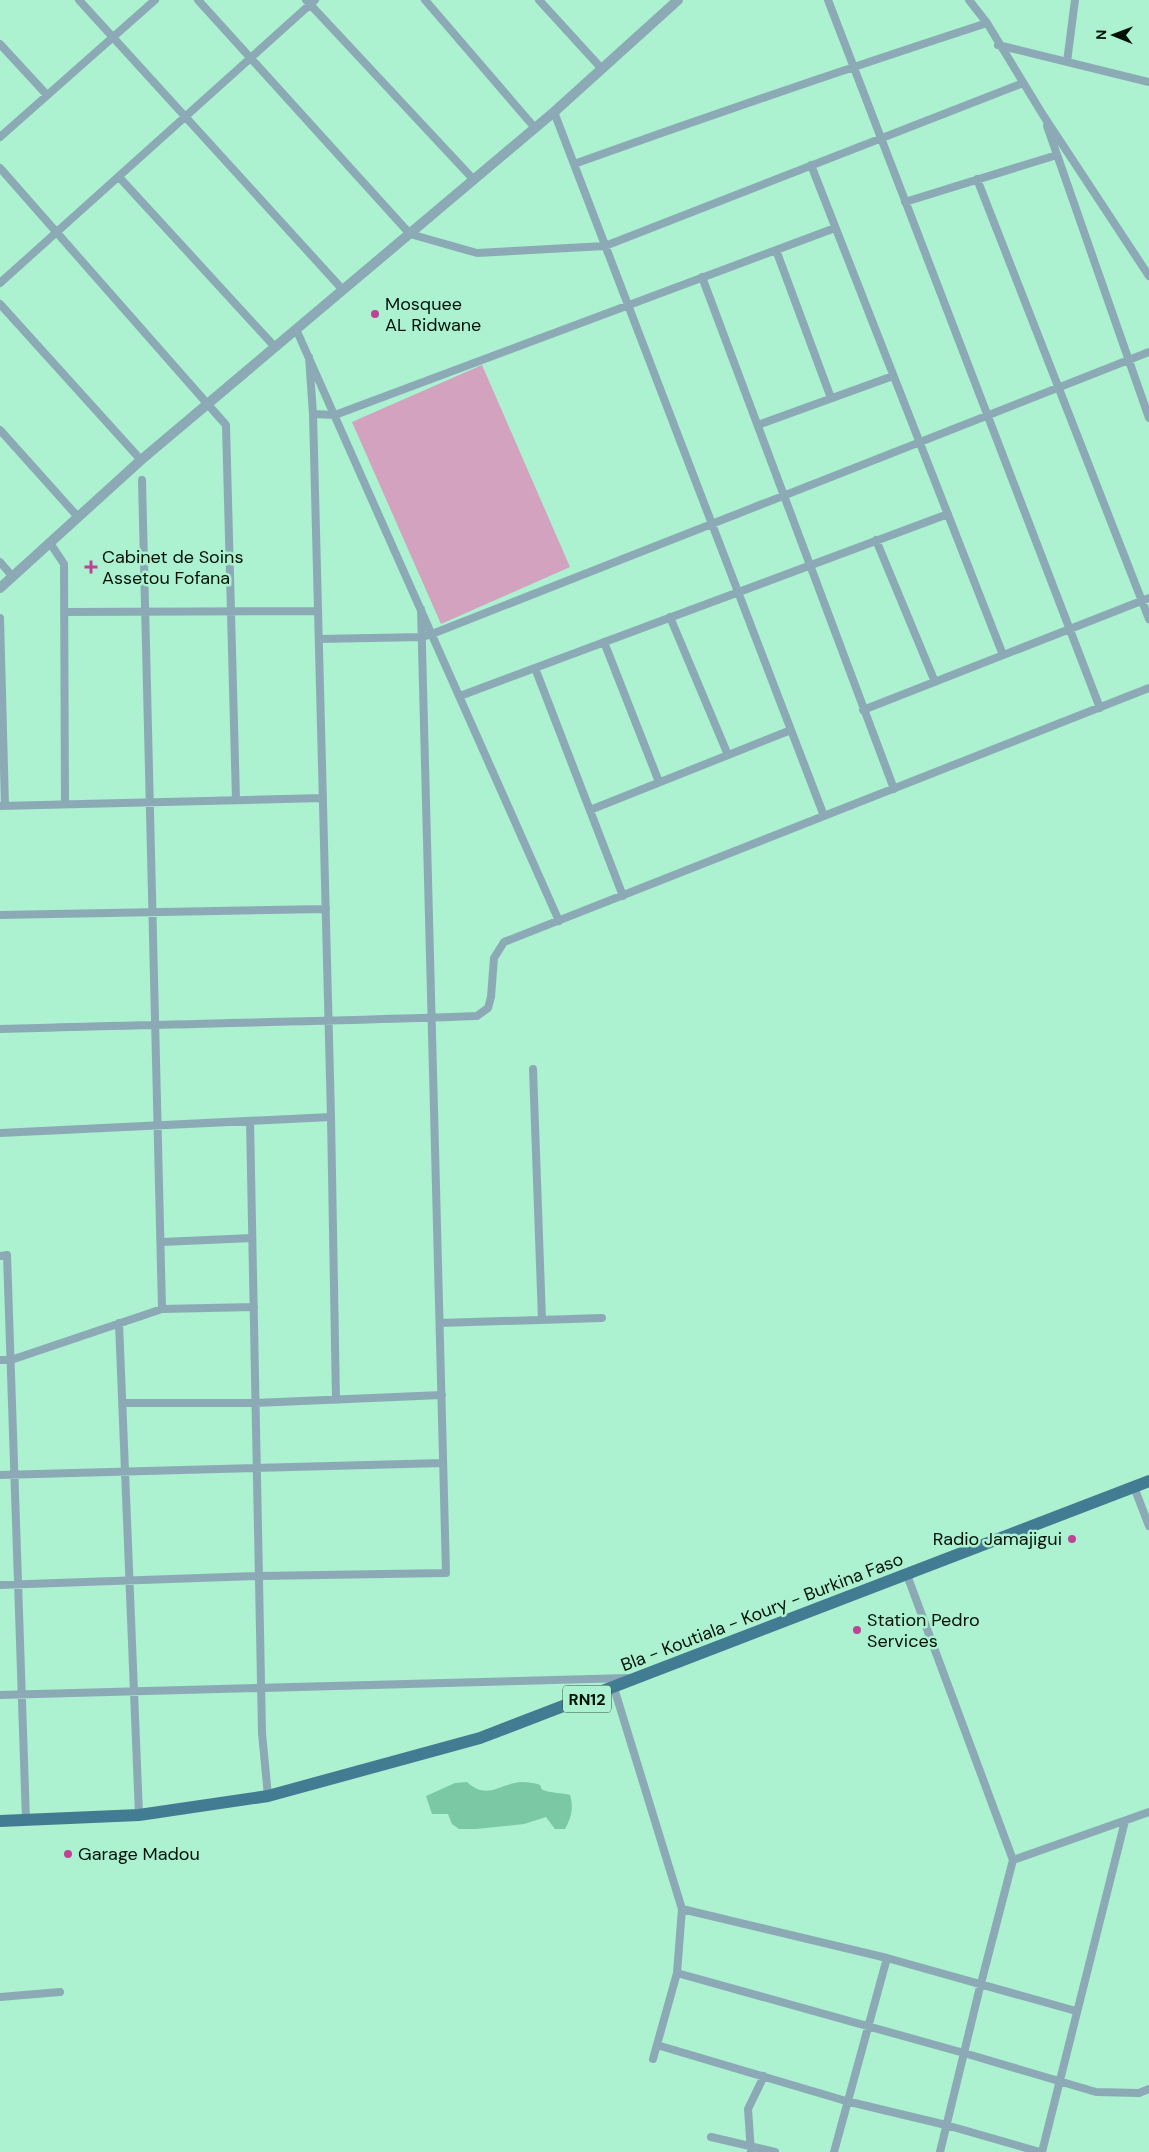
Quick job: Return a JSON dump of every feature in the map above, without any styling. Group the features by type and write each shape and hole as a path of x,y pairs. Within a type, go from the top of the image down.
{"main road":[{"name":"Bla - Koutiala - Koury - Burkina Faso","path":"0,1821 139,1815 268,1796 480,1738 642,1678 1149,1482"}],"street":[{"path":"79,0 343,290"},
{"path":"0,137 155,0"},
{"path":"198,0 410,234 478,253 606,246 1023,83"},
{"path":"425,0 535,128"},
{"path":"539,0 602,69"},
{"path":"828,0 1100,708"},
{"path":"969,0 987,23 998,45 1149,276"},
{"path":"1067,62 1075,0"},
{"path":"0,283 251,58 310,2 474,180"},
{"path":"0,588 141,460 554,112 602,69 671,2"},
{"path":"574,164 853,67 987,23"},
{"path":"0,44 47,95"},
{"path":"998,45 1149,82"},
{"path":"554,112 824,816"},
{"path":"1043,115 1149,418"},
{"path":"905,202 1057,155"},
{"path":"811,165 1003,655"},
{"path":"0,168 226,425 236,800"},
{"path":"119,177 275,348"},
{"path":"977,180 1146,599 1149,619"},
{"path":"313,414 335,415 835,228"},
{"path":"776,250 831,398"},
{"path":"702,278 894,789"},
{"path":"0,304 141,460"},
{"path":"296,329 559,921"},
{"path":"319,639 422,637 432,634 1149,352"},
{"path":"309,357 313,414 329,1022 336,1400"},
{"path":"758,425 893,376"},
{"path":"0,430 78,517"},
{"path":"142,480 154,1024 162,1242 162,1309"},
{"path":"460,696 948,514"},
{"path":"876,540 935,682"},
{"path":"50,542 64,564 65,804"},
{"path":"0,562 13,576"},
{"path":"863,710 1146,599"},
{"path":"0,1585 259,1576 446,1573 421,609"},
{"path":"64,612 318,611"},
{"path":"670,617 728,755"},
{"path":"0,618 3,806 323,798"},
{"path":"604,642 659,782"},
{"path":"535,668 623,896"},
{"path":"0,1029 154,1024 329,1022 477,1016 488,1008 491,997 494,958 504,942 1149,688"},
{"path":"590,810 791,730"},
{"path":"0,914 326,908"},
{"path":"533,1069 542,1320"},
{"path":"0,1133 331,1117"},
{"path":"250,1121 262,1733 268,1796"},
{"path":"162,1242 252,1238"},
{"path":"0,1256 7,1255 26,1820"},
{"path":"0,1360 11,1360 162,1309 254,1307"},
{"path":"440,1323 602,1318"},
{"path":"119,1324 139,1815"},
{"path":"123,1403 336,1400 442,1395"},
{"path":"0,1475 443,1463"},
{"path":"1134,1487 1149,1526"},
{"path":"907,1575 1013,1860 980,1984 940,2152"},
{"path":"0,1695 558,1678 642,1678"},
{"path":"614,1688 682,1909 677,1973 653,2059"},
{"path":"1013,1860 1149,1812"},
{"path":"657,2045 846,2101 946,2125 1041,2152 1125,1821"},
{"path":"682,1909 886,1958 1076,2011"},
{"path":"834,2152 846,2101 886,1958"},
{"path":"677,1973 1096,2092 1139,2092 1149,2089"},
{"path":"0,1997 60,1992"},
{"path":"751,2148 748,2109 764,2076"},
{"path":"712,2137 751,2148 775,2152"}],"shaded area":[{"path":"482,365 570,567 441,624 352,422"},
{"path":"467,1782 474,1787 487,1791 514,1783 538,1784 543,1790 570,1795 572,1809 569,1821 565,1829 555,1829 546,1817 524,1824 459,1829 452,1824 448,1814 432,1814 426,1796 455,1783"}],"place":[{"name":"Mosquee AL Ridwane","path":"375,314"},
{"name":"Cabinet de Soins Assetou Fofana","path":"91,567"},
{"name":"Radio Jamajigui","path":"1072,1539"},
{"name":"Station Pedro Services","path":"857,1630"},
{"name":"Garage Madou","path":"68,1854"}]}
